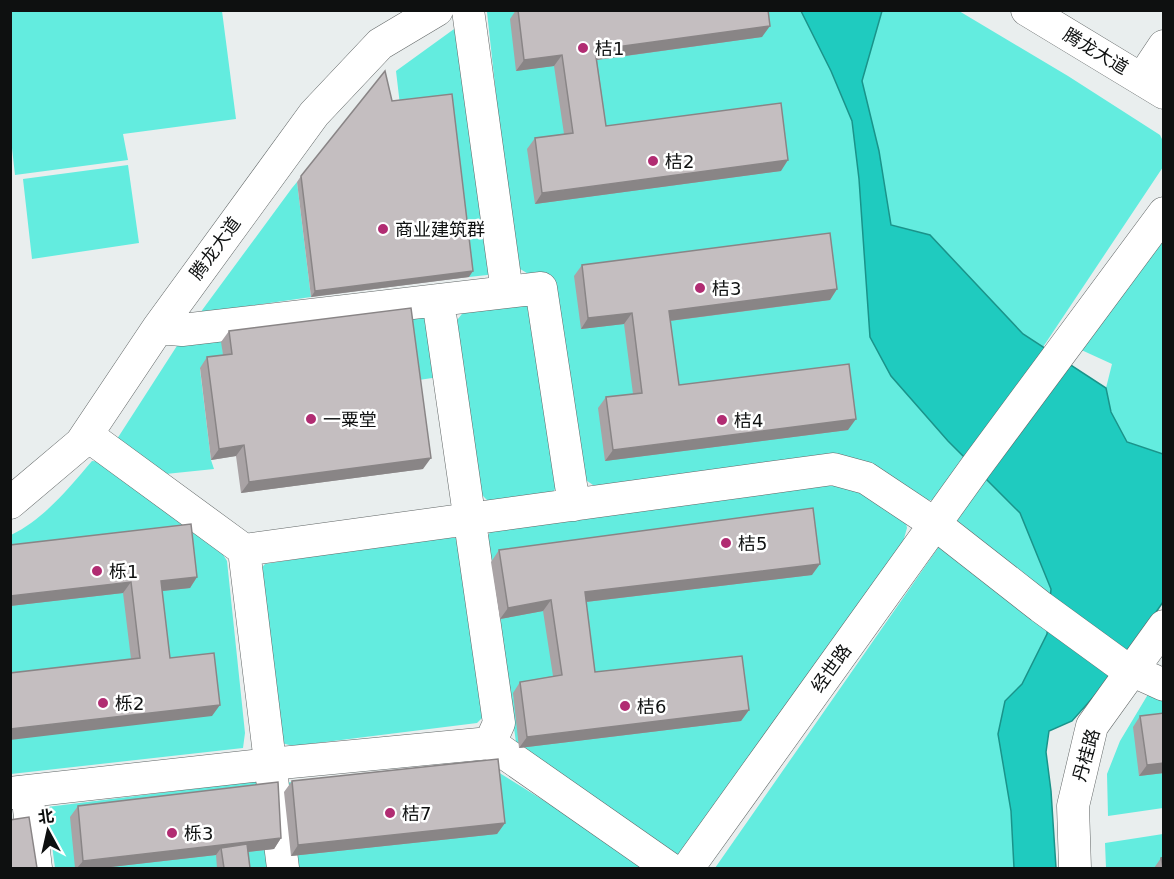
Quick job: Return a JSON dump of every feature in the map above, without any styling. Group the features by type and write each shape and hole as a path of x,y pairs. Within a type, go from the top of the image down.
{"street":[{"name":"腾龙大道","path":"10,502 87,435 158,328 314,114 380,44 437,10"},
{"path":"468,10 507,292"},
{"name":"腾龙大道","path":"1027,10 1153,86"},
{"path":"1153,86 1164,46"},
{"name":"经世路","path":"688,868 975,468 1164,213"},
{"path":"158,328 182,330 541,288 574,505"},
{"path":"438,300 499,723 490,743"},
{"path":"87,435 244,550 833,470 866,478 935,524 1041,607 1127,669 1164,685"},
{"path":"244,550 283,868"},
{"name":"丹桂路","path":"1075,868 1073,806 1092,726 1127,669 1164,626"},
{"path":"36,868 19,793 270,764 490,743 669,868"}],"shaded area":[{"path":"491,10 801,11 831,71 852,121 859,179 891,376 964,458 933,500 921,501 867,469 608,488 593,485 577,474 551,288 517,267 513,250 487,12"},
{"path":"10,11 222,11 236,119 123,134 128,160 15,175 10,130"},
{"path":"801,11 882,11 862,81 879,151 891,225 930,235 1023,334 1106,388 1111,412 1127,442 1163,454 1163,602 1113,675 1072,721 1049,731 1046,752 1056,868 1014,868 1011,811 998,734 1005,701 1022,684 1047,634 1051,589 1020,513 948,441 891,376 870,337 859,179 852,121 831,71"},
{"path":"882,11 959,11 1068,76 1160,135 1163,141 1163,167 1043,347 1023,334 930,235 891,225 879,151 861,81"},
{"path":"461,24 496,274 469,277 400,105 396,71"},
{"path":"128,165 139,243 32,259 23,179"},
{"path":"297,182 311,297 200,313 292,188"},
{"path":"1163,230 1163,454 1127,442 1111,412 1106,388 1112,364 1077,348"},
{"path":"530,305 557,486 551,495 496,502 487,500 476,489 454,324 465,310"},
{"path":"429,310 439,377 412,381 222,342 224,365 200,369 214,469 156,475 117,439 182,338"},
{"path":"92,461 114,463 216,543 227,561 245,733 243,748 11,774 11,535 45,512"},
{"path":"837,479 905,518 907,528 903,542 681,862 517,750 488,536 494,524"},
{"path":"986,479 1020,513 1051,589 1047,634 1022,684 1005,701 1014,868 715,868"},
{"path":"428,538 455,538 467,542 490,710 477,723 293,746 278,742 255,576 265,564"},
{"path":"1153,686 1163,690 1163,808 1108,816 1107,774 1120,741"},
{"path":"482,762 649,868 293,868 283,783"},
{"name":"栎3","path":"256,781 267,868 55,868 47,807"},
{"path":"1163,834 1163,868 1106,868 1105,843"}],"building":[{"path":"518,10 768,10 770,26 595,50 606,126 781,103 788,160 542,193 535,138 573,133 562,55 524,60"},
{"name":"商业建筑群","path":"385,71 392,101 452,94 473,271 315,291 301,176"},
{"path":"830,233 837,289 669,311 679,385 849,364 856,419 613,450 606,397 642,393 632,313 588,318 582,265"},
{"name":"一粟堂","path":"411,308 431,458 249,482 244,445 219,449 207,357 232,354 229,331"},
{"path":"813,508 820,564 585,592 595,672 742,656 749,710 527,737 520,682 562,675 551,600 508,608 499,550"},
{"path":"191,524 197,577 161,581 170,658 214,653 220,705 10,729 10,673 140,658 131,582 10,596 10,545"},
{"path":"1164,713 1164,763 1147,765 1140,716"},
{"name":"桔7","path":"498,759 505,823 298,845 292,781"},
{"name":"栎3","path":"278,782 281,838 83,861 78,806"},
{"path":"29,817 37,868 10,868 10,820"},
{"path":"247,844 250,868 224,868 221,848"}],"place":[{"name":"桔1","path":"583,48"},
{"name":"桔2","path":"653,161"},
{"name":"商业建筑群","path":"383,229"},
{"name":"桔3","path":"700,288"},
{"name":"一粟堂","path":"311,419"},
{"name":"桔4","path":"722,420"},
{"name":"桔5","path":"726,543"},
{"name":"栎1","path":"97,571"},
{"name":"栎2","path":"103,703"},
{"name":"桔6","path":"625,706"},
{"name":"桔7","path":"390,813"},
{"name":"栎3","path":"172,833"}]}
